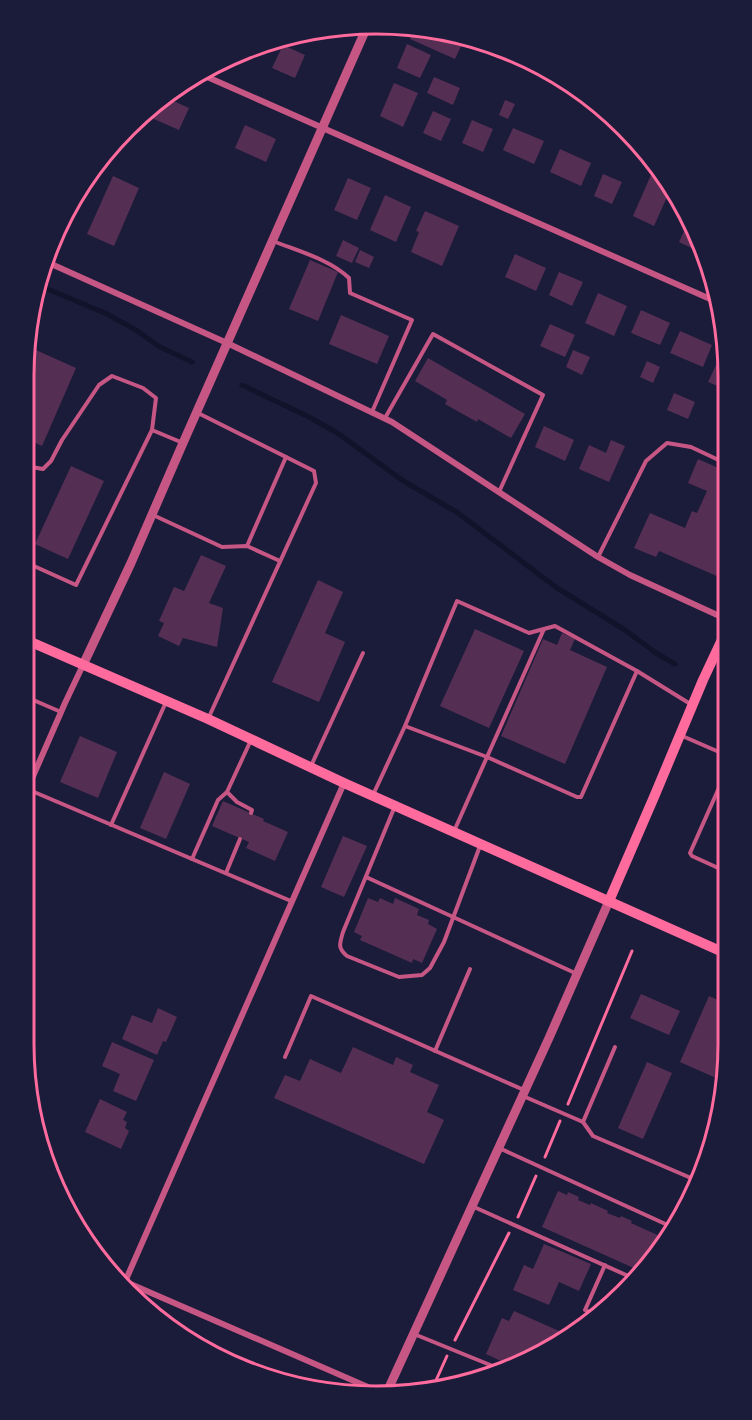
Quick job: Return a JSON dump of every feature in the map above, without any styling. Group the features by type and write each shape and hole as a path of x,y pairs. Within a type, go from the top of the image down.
{"main road":[{"path":"34,643 208,719 344,783 718,950"},
{"path":"609,901 718,649"}],"street":[{"path":"34,773 127,573 364,35"},
{"path":"209,78 708,298"},
{"path":"53,265 227,343 385,418 598,557 630,575 718,615"},
{"path":"126,1276 344,783"},
{"path":"389,1385 524,1093 609,901"},
{"path":"139,1289 365,1386"}],"lane":[{"path":"273,241 326,262 349,278 350,293 412,320 372,412"},
{"path":"385,418 433,333 543,395 499,492"},
{"path":"34,468 43,469 51,461 62,440 99,386 112,376 143,388 156,398 152,430 76,585 34,566"},
{"path":"196,412 314,471 316,483 208,719"},
{"path":"152,430 183,443"},
{"path":"598,557 646,461 667,443 691,447 718,460"},
{"path":"247,546 286,457"},
{"path":"152,515 222,547 247,546 280,561"},
{"path":"373,795 405,726 457,601 529,633 555,626 637,671 692,706"},
{"path":"454,832 544,629"},
{"path":"311,767 363,653"},
{"path":"405,726 487,757 580,797 637,671"},
{"path":"34,700 61,712"},
{"path":"111,825 166,701"},
{"path":"680,735 718,752"},
{"path":"192,859 218,800 227,792 251,739"},
{"path":"718,790 690,853 718,868"},
{"path":"34,792 291,901"},
{"path":"227,792 237,802 252,810 251,813"},
{"path":"396,806 343,932 340,945 341,951 347,956 399,977 422,975 430,968 444,942 481,844"},
{"path":"226,873 240,839"},
{"path":"366,877 577,974"},
{"path":"435,1051 470,969"},
{"path":"285,1057 311,996 524,1093 584,1122 593,1136 691,1178"},
{"path":"584,1122 615,1047"},
{"path":"498,1148 666,1224"},
{"path":"472,1206 627,1275"},
{"path":"588,1311 585,1310 605,1265"},
{"path":"414,1333 491,1365"}],"path":[{"path":"436,1380 540,1168 632,951"}],"building":[{"path":"411,36 421,37 461,45 455,59 410,39"},
{"path":"407,44 431,55 420,78 397,68"},
{"path":"286,47 305,55 295,78 272,68 282,48"},
{"path":"434,77 460,88 453,105 427,93"},
{"path":"394,83 418,93 403,127 380,116"},
{"path":"505,100 515,104 508,119 499,115"},
{"path":"174,101 189,108 179,130 152,118"},
{"path":"433,111 451,119 441,141 423,133"},
{"path":"472,120 493,129 483,152 462,143"},
{"path":"245,125 276,139 266,162 235,148"},
{"path":"513,128 544,141 534,164 503,150"},
{"path":"560,149 591,163 581,186 550,172"},
{"path":"603,174 622,182 612,204 594,196"},
{"path":"651,174 667,197 654,226 633,216"},
{"path":"113,176 139,188 114,246 87,234"},
{"path":"348,178 371,188 357,220 334,210"},
{"path":"385,195 411,207 396,242 370,230"},
{"path":"425,211 459,226 442,266 411,252 419,232 416,231"},
{"path":"684,230 693,249 679,242"},
{"path":"343,240 359,248 352,263 336,256"},
{"path":"360,250 374,257 369,268 355,262"},
{"path":"515,254 546,268 536,291 505,277"},
{"path":"310,260 338,272 318,321 289,309"},
{"path":"559,272 583,282 572,306 549,295"},
{"path":"598,293 627,306 614,336 585,323"},
{"path":"641,310 670,323 660,345 631,333"},
{"path":"341,315 389,336 377,364 329,344"},
{"path":"550,324 575,335 565,357 540,346"},
{"path":"680,331 712,345 703,367 670,353"},
{"path":"35,350 76,368 42,446 34,442"},
{"path":"573,350 590,357 582,375 566,367"},
{"path":"428,358 525,414 511,438 445,404 447,400 415,381"},
{"path":"647,361 660,367 653,383 640,377"},
{"path":"716,365 718,366 718,386 708,382"},
{"path":"674,393 695,402 688,419 667,410"},
{"path":"544,426 574,440 565,461 535,447"},
{"path":"611,440 625,446 609,482 579,469 589,445 606,453"},
{"path":"698,459 718,468 718,577 659,551 656,557 634,548 650,513 685,528 692,511 697,513 707,491 688,483"},
{"path":"71,466 104,481 68,559 35,544"},
{"path":"201,555 226,566 209,603 223,608 217,647 183,638 179,646 158,636 164,623 159,621 174,587 184,591"},
{"path":"318,580 343,592 325,633 345,642 319,702 272,682"},
{"path":"475,629 524,651 489,728 440,706"},
{"path":"562,633 575,639 570,650 607,667 565,764 501,736 543,639 557,645"},
{"path":"80,736 117,752 98,798 60,782"},
{"path":"164,772 190,784 166,839 140,828"},
{"path":"223,801 288,832 275,861 246,848 249,842 212,826"},
{"path":"343,836 367,846 344,897 321,887"},
{"path":"368,898 378,902 380,898 393,904 395,898 419,909 417,915 429,920 428,924 437,929 422,963 413,959 412,963 360,940 362,936 354,932"},
{"path":"641,994 680,1011 669,1035 630,1018"},
{"path":"709,996 718,1000 716,1078 680,1062"},
{"path":"158,1008 177,1017 166,1042 163,1041 157,1055 122,1039 132,1015 152,1023"},
{"path":"112,1042 154,1060 136,1101 113,1091 120,1074 102,1066"},
{"path":"353,1047 393,1065 396,1057 413,1065 410,1072 439,1085 427,1112 444,1120 424,1164 274,1098 285,1075 300,1081 310,1059 341,1073"},
{"path":"647,1062 672,1073 643,1139 618,1128"},
{"path":"100,1099 127,1112 123,1120 127,1122 125,1128 129,1131 121,1149 85,1132"},
{"path":"558,1191 567,1195 568,1192 579,1197 578,1200 590,1205 591,1203 620,1218 621,1216 659,1236 634,1268 542,1227"},
{"path":"544,1244 591,1264 579,1291 559,1282 549,1305 513,1290 524,1265 533,1269"},
{"path":"514,1311 559,1331 547,1340 502,1362 486,1354 502,1318 509,1321"}],"waterway":[{"path":"46,288 107,314 160,347 192,362"},
{"path":"242,385 336,432 402,480 458,513 557,588 675,664"}]}
